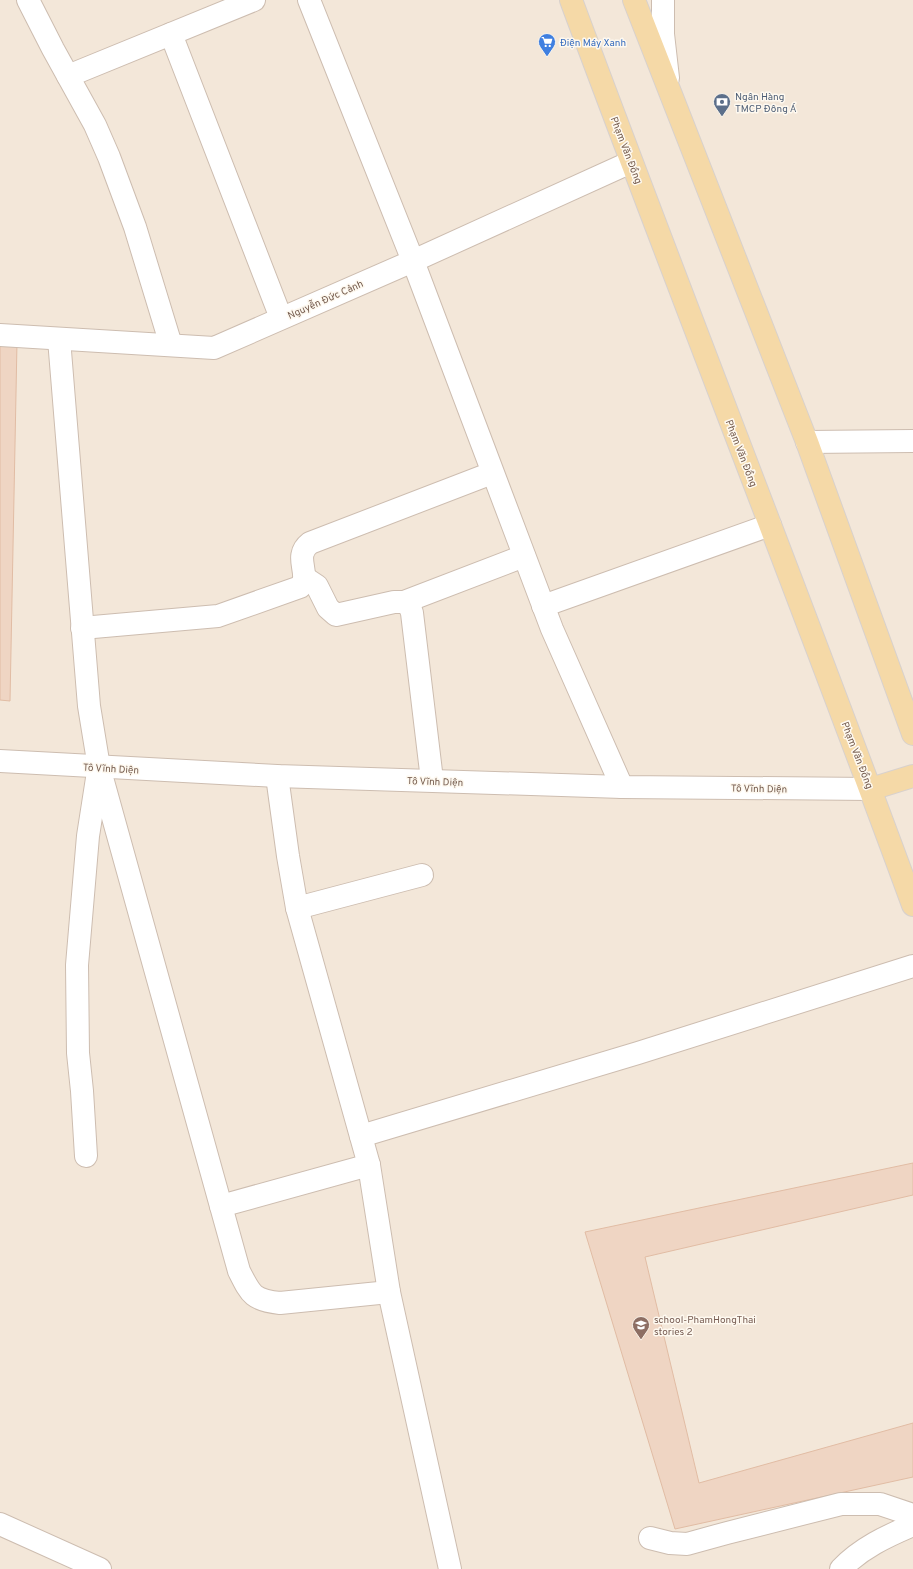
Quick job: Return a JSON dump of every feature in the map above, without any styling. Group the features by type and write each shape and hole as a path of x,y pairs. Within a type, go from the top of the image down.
{"main road":[{"name":"Phạm Văn Đồng","path":"571,0 631,162 871,789 913,905"},
{"path":"634,0 807,442 913,734"},
{"path":"871,789 913,776"}],"street":[{"path":"28,0 95,125 109,157 135,227 172,345"},
{"path":"68,76 254,0"},
{"path":"309,0 413,261 543,606 622,787"},
{"path":"663,0 663,34 669,87"},
{"path":"171,34 281,318"},
{"name":"Nguyễn Đức Cảnh","path":"0,335 214,348 413,261 631,162"},
{"path":"59,339 89,706 99,767 239,1271 248,1290 262,1301 280,1303 389,1292"},
{"path":"807,442 913,441"},
{"path":"82,628 218,616 300,587 305,578 301,561 302,552 310,543 492,473"},
{"path":"543,606 770,525"},
{"path":"305,578 317,586 328,608 336,615 394,602 404,602 524,556"},
{"path":"404,602 410,607 412,613 432,780"},
{"name":"Tô Vĩnh Diện","path":"0,761 277,776 622,787 871,789"},
{"path":"86,1156 78,1053 77,965 88,836 99,767"},
{"path":"277,776 297,908 326,1017 369,1165 389,1292 450,1569"},
{"path":"297,908 422,875"},
{"path":"361,1136 638,1053 913,966"},
{"path":"221,1206 369,1165"},
{"path":"650,1538 670,1543 687,1544 841,1504 880,1504 913,1515"},
{"path":"0,1524 100,1569"},
{"path":"841,1569 849,1560 870,1545 913,1525"}],"shaded area":[{"path":"0,0 913,0 913,1569 0,1569"}],"building":[{"path":"0,341 17,342 10,701 0,700"},
{"name":"school-PhamHongThai stories 2","path":"913,1163 913,1195 645,1257 699,1483 913,1423 913,1477 675,1529 585,1232"}],"place":[{"name":"Điện Máy Xanh","path":"547,57"},
{"name":"Ngân Hàng TMCP Đông Á","path":"722,117"},
{"name":"school-PhamHongThai stories 2","path":"641,1340"}]}
